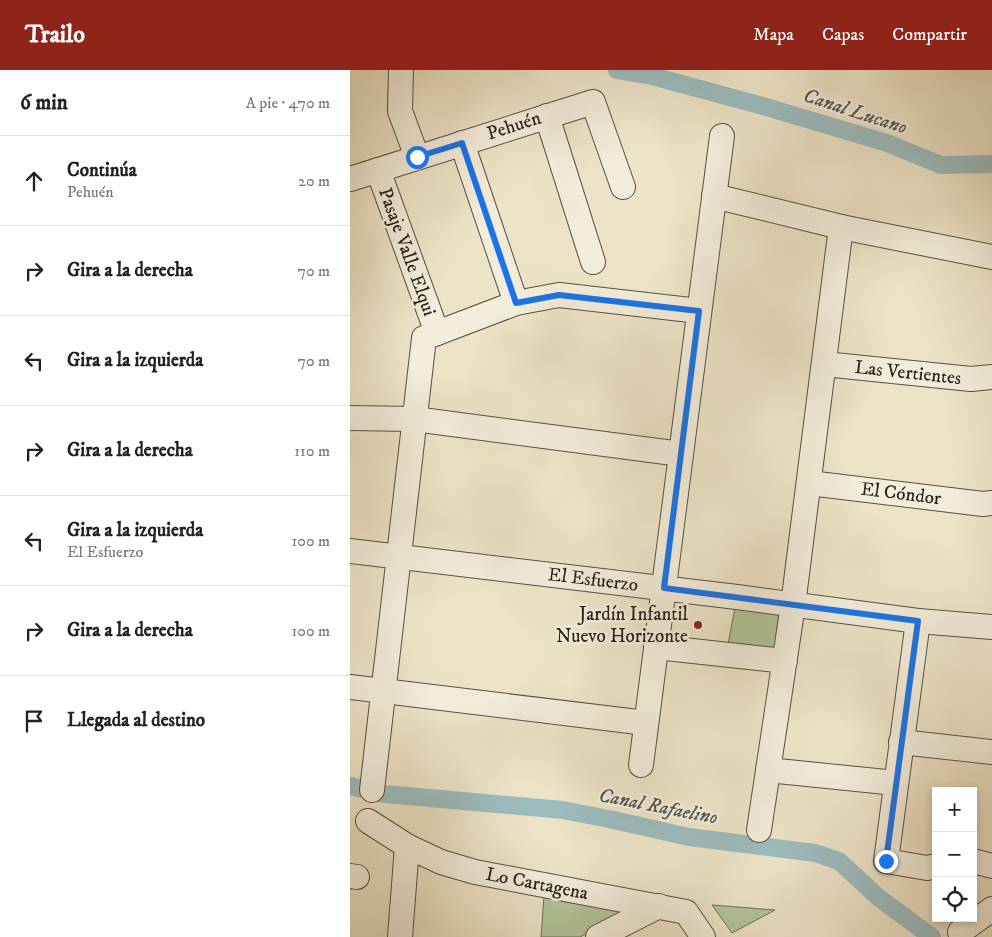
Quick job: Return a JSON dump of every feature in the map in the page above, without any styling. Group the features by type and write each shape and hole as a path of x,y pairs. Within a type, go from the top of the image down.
{"street":[{"path":"401,70 400,111 417,157"},
{"name":"Pehuén","path":"350,179 593,102 623,188"},
{"path":"547,116 593,262"},
{"path":"641,764 722,136"},
{"path":"462,143 516,303"},
{"name":"Pasaje Valle Elqui","path":"378,170 437,333"},
{"path":"714,196 841,227 992,257"},
{"path":"759,830 793,605 841,227"},
{"path":"372,790 424,338 516,303 559,295 699,311"},
{"name":"Las Vertientes","path":"824,364 971,379 992,377"},
{"path":"350,418 414,420 681,454"},
{"name":"El Cóndor","path":"809,483 983,504 992,503"},
{"name":"El Esfuerzo","path":"350,550 918,621 989,627"},
{"path":"918,621 886,861 927,868 932,867"},
{"path":"656,647 785,661"},
{"path":"350,687 646,723"},
{"path":"901,742 992,752"},
{"path":"768,770 896,783"},
{"name":"Lo Cartagena","path":"368,821 407,846 441,862 474,872 686,912 703,937"},
{"path":"400,937 407,846"},
{"path":"977,862 992,866"},
{"path":"598,937 659,906"},
{"path":"960,932 992,909"}],"green space":[{"path":"737,597 793,605 785,661 726,655"},
{"path":"544,896 635,910 580,937 541,937"},
{"path":"712,905 775,910 732,933"}],"waterway":[{"name":"Canal Lucano","path":"617,70 652,76 763,106 887,143 941,165 992,164"},
{"name":"Canal Rafaelino","path":"350,786 385,794 563,810 689,837 815,853 839,861 879,898 932,937"}],"place":[{"name":"Jardín Infantil Nuevo Horizonte","path":"698,625"}],"route":[{"path":"417,157 462,143 516,303 559,295 699,311 664,588 918,621 886,861"}]}
